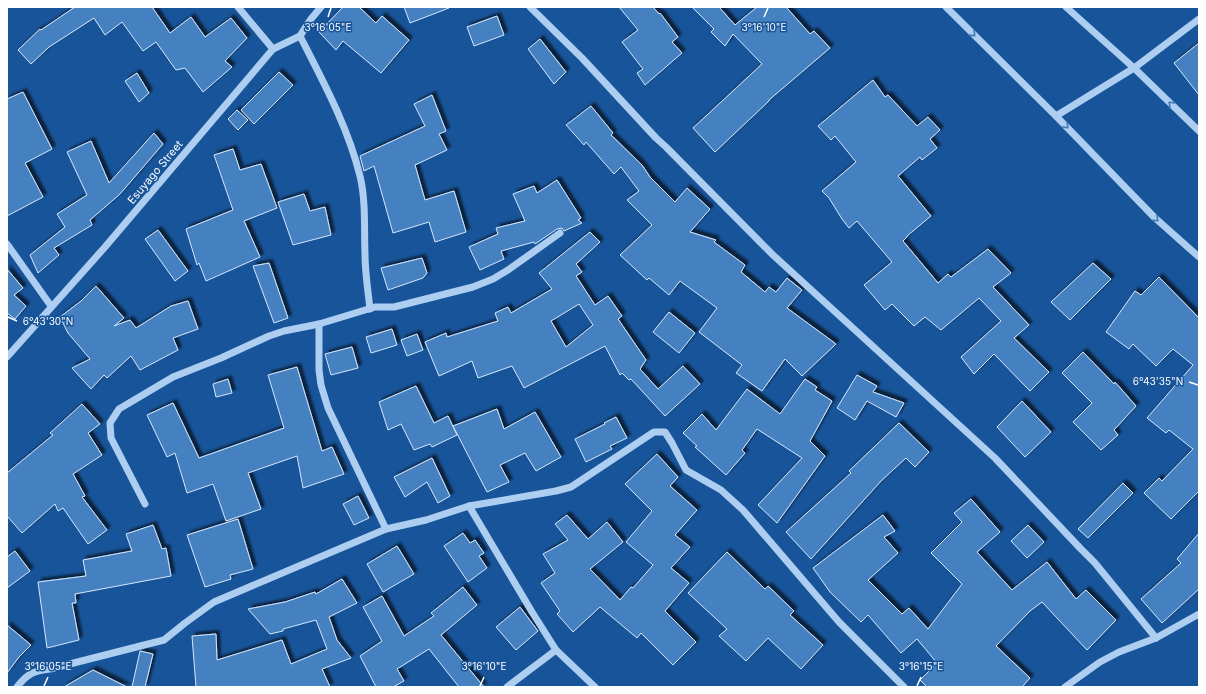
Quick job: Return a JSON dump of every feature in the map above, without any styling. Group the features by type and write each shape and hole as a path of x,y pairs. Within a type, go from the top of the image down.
{"street":[{"path":"238,7 273,49"},
{"path":"321,7 300,36 326,86 340,118 360,177 364,206 365,256 370,309"},
{"path":"530,7 582,58 656,138 773,255 994,458 1095,563 1156,638"},
{"path":"946,7 1056,116 1154,217 1199,257"},
{"path":"1066,7 1134,68 1199,131"},
{"path":"1056,116 1134,68 1199,19"},
{"name":"Esuyago Street","path":"7,357 105,247 273,49 300,36"},
{"path":"146,504 111,438 110,423 119,409 173,377 222,358 284,331 319,324 370,309 394,307 473,287 493,279 508,270 560,233"},
{"path":"7,244 51,306"},
{"path":"319,324 319,370 321,385 328,408 386,529"},
{"path":"16,687 25,677 36,671 50,670 164,640 214,602 386,529 426,520 469,506 571,487 654,432 665,432 686,470 721,490 743,510 839,622 904,687"},
{"path":"469,506 556,650 595,687"},
{"path":"1065,687 1100,662 1119,652 1156,638 1199,614"},
{"path":"507,687 556,650"}],"building":[{"path":"75,7 152,7 170,33 191,17 205,37 231,18 247,38 225,61 232,67 203,92 185,68 176,70 156,42 143,51 122,22 105,35 94,18 49,47 31,64 18,50 40,29 41,30"},
{"path":"343,7 359,7 376,23 382,16 409,40 381,73 343,41 336,50 319,32"},
{"path":"404,7 449,7 449,8 410,23"},
{"path":"619,7 653,7 659,14 660,13 678,37 672,42 682,53 645,85 637,73 643,69 622,42 638,30"},
{"path":"692,7 719,7 735,25 757,7 786,7 810,34 814,31 830,48 769,100 715,152 693,128 762,64 733,34 725,46 711,32 714,29"},
{"path":"497,16 504,35 474,46 467,27"},
{"path":"540,39 566,72 554,84 528,49"},
{"path":"1199,43 1199,95 1174,63"},
{"path":"279,72 293,85 254,124 241,110"},
{"path":"137,73 149,93 139,102 125,81"},
{"path":"873,80 885,97 888,95 917,126 928,117 940,130 930,139 937,148 922,160 920,157 898,176 931,216 903,241 938,283 948,274 951,277 988,249 1011,273 993,287 1029,325 1014,338 1049,372 1030,391 994,354 974,374 961,357 1001,321 979,298 941,330 925,317 914,326 892,304 885,310 864,285 892,262 857,221 849,228 829,198 822,191 856,162 835,136 831,140 818,126"},
{"path":"23,92 52,149 25,163 43,197 7,216 7,99"},
{"path":"432,95 446,131 439,134 447,150 415,165 425,200 454,191 466,232 435,242 429,222 393,233 374,166 364,171 360,156 425,126 414,104"},
{"path":"591,106 613,133 611,135 642,165 650,177 675,202 687,188 710,209 690,232 716,240 714,242 745,265 741,272 765,292 769,287 776,292 787,278 802,290 787,308 836,344 802,376 785,359 762,391 736,373 742,365 699,332 717,308 680,281 669,295 649,278 647,280 620,255 652,225 627,200 639,191 621,167 614,174 586,142 584,145 566,125"},
{"path":"237,110 248,120 238,130 228,119"},
{"path":"154,133 163,144 120,194 90,220 92,225 54,248 59,255 38,273 30,255 65,227 57,214 87,195 67,152 91,141 109,183"},
{"path":"233,149 240,170 261,164 277,208 244,221 260,257 206,281 199,263 197,265 186,229 233,210 214,155"},
{"path":"557,180 581,218 578,220 582,223 564,231 562,228 557,229 535,244 534,242 501,251 504,259 480,270 469,247 498,234 496,228 525,221 513,194 534,186 537,193"},
{"path":"304,194 310,211 325,207 331,235 293,245 278,202"},
{"path":"158,230 188,271 175,281 145,239"},
{"path":"590,232 600,242 576,264 582,272 576,276 595,305 608,296 622,316 618,319 646,360 640,369 658,389 683,366 700,384 665,416 631,379 629,380 622,373 620,375 605,346 524,388 512,366 478,378 472,361 439,376 425,342 446,333 447,337 498,321 495,313 508,307 511,313 552,289 539,273","holes":["579,304 593,325 566,347 551,321"]},
{"path":"422,258 427,273 423,278 388,290 381,268"},
{"path":"269,263 288,318 274,323 253,266"},
{"path":"1093,263 1111,279 1070,320 1051,302"},
{"path":"7,269 23,288 14,295 26,306 15,319 7,313"},
{"path":"1159,277 1199,318 1199,491 1171,519 1144,493 1159,478 1162,481 1193,449 1169,430 1166,433 1147,418 1193,365 1173,349 1156,366 1133,344 1129,349 1106,332 1135,291 1141,295"},
{"path":"96,286 124,318 114,326 130,320 136,328 171,306 188,301 198,329 173,338 178,350 140,370 131,356 107,378 104,375 91,389 72,368 90,359 68,333 60,317 81,301"},
{"path":"669,312 695,333 679,353 653,332"},
{"path":"392,329 397,345 371,353 366,337"},
{"path":"417,334 423,350 407,356 401,340"},
{"path":"352,347 358,368 331,375 325,354"},
{"path":"1083,352 1114,384 1115,382 1136,406 1114,430 1118,435 1101,450 1073,422 1092,403 1062,373"},
{"path":"297,367 322,451 332,447 344,474 303,488 297,456 248,473 261,509 226,521 213,484 187,493 175,453 167,457 147,415 173,403 199,458 284,428 268,375"},
{"path":"857,375 877,386 873,392 904,403 896,417 867,401 855,420 837,408"},
{"path":"228,379 232,393 216,397 213,384"},
{"path":"805,379 817,387 815,390 832,401 810,441 825,456 777,523 758,505 802,458 757,429 742,450 745,453 726,475 695,447 697,446 683,433 702,414 716,430 747,389 780,414"},
{"path":"416,386 434,423 448,416 457,435 432,447 430,444 414,450 401,424 388,430 379,402"},
{"path":"1022,401 1051,432 1025,457 997,427"},
{"path":"82,404 100,424 88,433 102,455 73,474 85,496 82,497 107,530 88,544 63,508 58,511 55,504 22,533 7,516 7,473 53,435 50,433"},
{"path":"497,409 504,429 535,412 561,457 536,471 525,453 500,465 509,482 487,492 453,426"},
{"path":"616,417 627,438 610,446 612,449 586,462 575,439"},
{"path":"899,423 929,452 915,467 906,458 881,481 811,559 786,532 851,473 849,471"},
{"path":"657,454 678,477 670,486 697,510 675,535 690,547 671,568 689,583 665,611 696,642 673,665 641,633 637,638 600,607 573,632 557,614 560,611 541,583 555,573 543,554 568,540 555,524 567,515 588,539 607,522 623,542 590,569 620,600 631,587 633,588 653,565 626,542 652,511 625,484"},
{"path":"432,458 450,496 438,503 427,482 405,497 394,477"},
{"path":"1123,483 1133,493 1088,538 1078,529"},
{"path":"358,496 369,518 354,525 343,504"},
{"path":"971,499 1000,532 977,552 1012,590 1047,562 1076,599 1086,590 1116,620 1087,650 1042,602 1030,611 996,646 1030,678 1022,687 927,687 920,680 937,663 917,639 901,653 868,615 861,622 830,592 813,568 883,515 895,531 884,537 898,553 868,580 902,614 909,608 928,629 962,584 931,553 962,522 954,513"},
{"path":"238,519 253,569 230,575 231,579 205,587 187,535"},
{"path":"153,525 162,549 166,548 171,576 75,594 76,603 72,603 79,640 47,648 38,582 86,576 83,560 132,551 126,534"},
{"path":"1028,525 1044,542 1027,558 1011,541"},
{"path":"463,533 470,543 475,540 484,553 479,556 487,568 468,582 444,546"},
{"path":"1199,533 1199,589 1162,623 1141,599 1181,563 1177,559"},
{"path":"397,546 414,574 383,592 367,564"},
{"path":"15,551 30,571 7,588 7,557"},
{"path":"727,552 765,589 768,586 794,611 790,615 823,645 801,669 768,638 746,661 719,636 727,629 688,593"},
{"path":"342,579 357,603 329,617 337,640 351,658 322,669 330,687 196,687 192,636 216,634 217,660 282,640 291,664 327,649 316,620 270,634 248,609 285,602 315,592 316,594"},
{"path":"463,587 477,605 441,635 484,687 459,687 429,649 397,669 404,681 393,687 376,687 360,656 382,641 363,607 382,596 404,636 434,616 431,613"},
{"path":"520,607 538,631 516,650 496,627"},
{"path":"7,625 31,645 19,657 7,673"},
{"path":"140,651 153,654 145,687 132,687"},
{"path":"93,670 127,687 64,687"}]}
